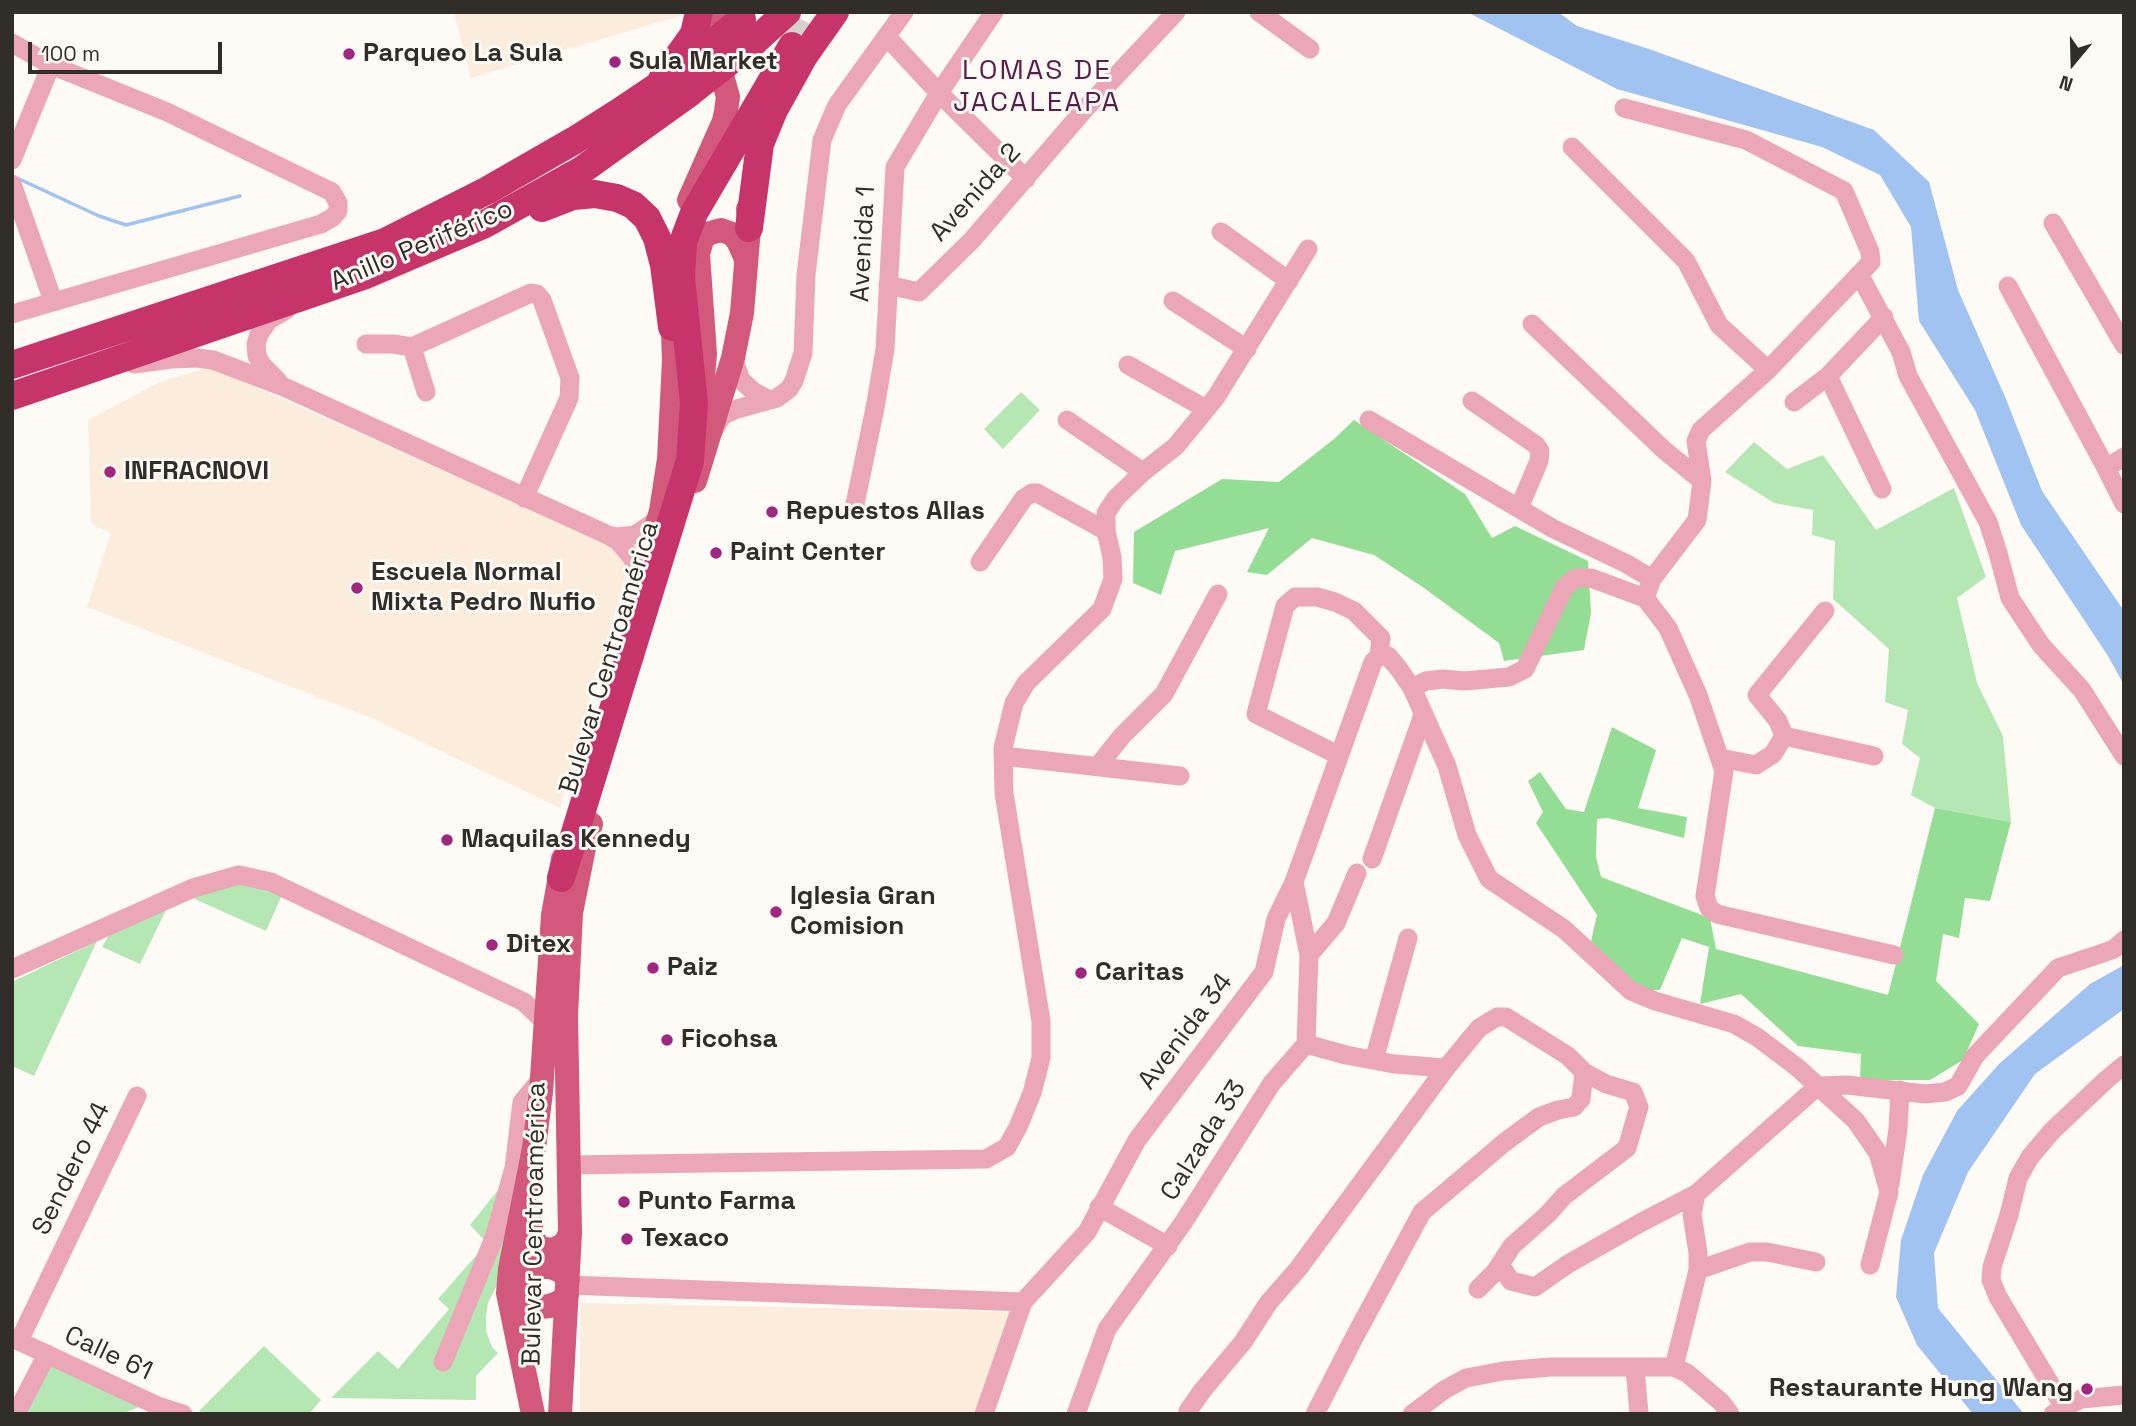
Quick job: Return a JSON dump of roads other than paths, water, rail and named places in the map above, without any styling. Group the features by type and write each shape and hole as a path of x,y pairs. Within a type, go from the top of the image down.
{"highway":[{"path":"673,85 694,34 699,12"},
{"name":"Anillo Periférico","path":"12,396 363,276 485,224 582,170 740,21 787,12"},
{"path":"749,228 760,144 774,110 804,56 835,12"},
{"path":"561,878 690,461 694,403 682,292 683,242 694,213 792,46"},
{"name":"Anillo Periférico","path":"12,365 384,242 488,190 673,85"},
{"path":"485,224 573,195 595,194 617,198 633,205 647,218 657,238 664,265 672,327"}],"main road":[{"name":"Bulevar Centroamérica","path":"533,1414 508,1293 510,1269 534,1148 542,1078 540,1007 566,831 660,515 673,411 672,264 677,229 724,121 728,97 705,12"},
{"name":"Bulevar Centroamérica","path":"560,1414 570,1233 566,1016 571,913 584,848 710,436 733,358 742,313 749,228 747,158 737,93 740,21"},
{"path":"660,515 676,478 701,398 705,354 698,254 702,240 707,234 721,230 732,234 746,259"},
{"path":"533,1414 536,1385 522,1289 549,1090 550,1035 540,1007"},
{"path":"531,1226 532,1238 540,1248 553,1250 565,1244 570,1233"},
{"path":"539,1267 551,1267 561,1271 568,1286 560,1302 540,1307 530,1304 522,1289 529,1271 539,1267"},
{"path":"527,1332 532,1325 541,1321 559,1324 565,1331"}],"street":[{"path":"710,436 722,416 777,398 789,389 794,381 803,353 806,275 822,140 838,105 904,12"},
{"name":"Avenida 1","path":"855,504 885,349 895,167 939,93 994,12"},
{"name":"Avenida 2","path":"888,285 919,292 972,240 1085,109 1176,12"},
{"path":"1259,12 1310,49"},
{"path":"887,37 1026,179"},
{"path":"12,43 51,65 167,112 332,192 338,203 338,211 333,217 321,223 12,314"},
{"path":"12,160 51,65"},
{"path":"1623,108 1746,140 1844,191 1870,252 1871,262 1768,370 1701,430 1696,441 1702,481 1697,520 1649,588"},
{"path":"1572,146 1686,261 1719,325 1768,370"},
{"path":"14,190 53,301"},
{"path":"2053,223 2124,345"},
{"path":"1221,232 1289,281"},
{"path":"568,1165 986,1158 1007,1147 1032,1093 1041,1058 1041,1021 1005,803 1003,748 1014,703 1026,683 1102,609 1113,579 1112,557 1106,531 1107,513 1116,498 1176,446 1216,397 1308,249"},
{"path":"1859,274 1901,352 1908,376 1988,522 2013,604 2041,645 2082,690 2124,756"},
{"path":"2008,286 2124,504"},
{"path":"284,387 262,365 257,356 259,334 269,320 319,291"},
{"path":"366,344 412,347 531,293 537,294 542,300 570,378 569,398 524,498"},
{"path":"1173,300 1247,349"},
{"path":"1794,402 1828,376 1884,317"},
{"path":"1532,324 1664,450 1702,481"},
{"path":"412,347 426,392"},
{"path":"85,372 172,359 197,358 230,365 608,535 618,541 633,559 639,581"},
{"path":"733,358 741,380 769,400"},
{"path":"1128,365 1206,409"},
{"path":"1828,376 1882,489"},
{"path":"1472,401 1536,445 1540,451 1539,461 1519,508"},
{"path":"1067,420 1143,472"},
{"path":"1369,420 1552,528 1628,564 1649,588 1698,695 1724,771 1705,896 1709,908 1717,914 1894,955"},
{"path":"2106,468 2124,457"},
{"path":"980,562 1024,498 1032,493 1037,493 1106,531"},
{"path":"608,535 635,535 660,515"},
{"path":"1412,688 1426,681 1443,679 1464,681 1509,677 1525,669 1564,588 1575,578 1591,578 1649,588"},
{"path":"1098,766 1122,736 1164,694 1219,594"},
{"path":"1338,755 1256,714 1285,606 1295,597 1317,597 1354,611 1381,638 1379,656 1388,656 1412,688 1447,766 1467,835 1489,879 1564,929 1631,991 1655,1001 1734,1024 1777,1051 1856,1121 1878,1153 1889,1192"},
{"path":"1784,736 1778,720 1757,695 1825,611"},
{"name":"Avenida 34","path":"984,1414 1023,1303 1087,1231 1137,1140 1264,972 1276,919 1294,882 1373,662 1379,656"},
{"path":"1372,859 1423,715"},
{"path":"1720,758 1756,765 1773,754 1784,736"},
{"path":"1784,736 1874,756"},
{"path":"1003,756 1180,776"},
{"path":"1309,955 1336,923 1357,873"},
{"path":"12,969 193,888 239,875 271,882 540,1007"},
{"path":"1294,882 1309,955 1306,1044 1394,1064 1446,1068"},
{"path":"1374,1060 1408,938"},
{"path":"1500,1265 1511,1281 1535,1287 1589,1252 1696,1194 1818,1086 1847,1085 1925,1094 1945,1093 1958,1086 1975,1056 2058,968 2113,949 2124,940"},
{"path":"1188,1414 1202,1391 1243,1342 1269,1302 1298,1269 1446,1068 1479,1028 1497,1017 1506,1017 1567,1056 1584,1072 1606,1084 1633,1092 1639,1107 1627,1148 1564,1196 1512,1246 1495,1272 1478,1289"},
{"name":"Calzada 33","path":"1076,1414 1107,1329 1168,1246 1272,1083 1306,1044"},
{"path":"2124,1065 2052,1131 2030,1157 2018,1178 1992,1267 1991,1280 2060,1412 2081,1399 2124,1395"},
{"path":"1315,1414 1422,1212 1505,1142 1539,1118 1574,1107 1581,1099 1584,1072"},
{"path":"443,1362 494,1238 514,1168 522,1102 542,1078"},
{"path":"1870,1265 1889,1192 1898,1129 1900,1090"},
{"name":"Sendero 44","path":"15,1339 137,1096"},
{"path":"1674,1367 1698,1270 1692,1214 1696,1194"},
{"path":"1099,1206 1168,1246"},
{"path":"1698,1270 1750,1252 1767,1252 1815,1262"},
{"path":"568,1286 1023,1303"},
{"name":"Calle 61","path":"15,1339 158,1406 183,1414"},
{"path":"16,1414 47,1354"},
{"path":"1412,1414 1444,1390 1466,1378 1490,1373 1550,1367 1674,1367 1687,1373 1721,1402 1730,1414"},
{"path":"1635,1368 1639,1414"}],"water":[{"path":"1467,12 1558,12 1577,26 1874,130 1929,182 1958,290 2006,399 2042,491 2124,611 2124,685 2108,656 2021,525 1975,410 1919,321 1911,227 1880,175 1822,147 1617,89"},
{"path":"2124,965 2124,1009 2035,1074 1968,1172 1934,1253 1938,1308 2024,1414 1973,1414 1917,1345 1896,1297 1901,1240 1923,1175 1957,1111 1999,1064 2090,984"}],"waterway":[{"path":"17,178 99,216 126,225 240,196"}],"tunnel":[{"path":"792,46 810,12"}],"place":[{"name":"Parqueo La Sula","path":"349,54"},
{"name":"Sula Market","path":"615,62"},
{"name":"INFRACNOVI","path":"110,472"},
{"name":"Repuestos Allas","path":"772,512"},
{"name":"Paint Center","path":"716,553"},
{"name":"Escuela Normal Mixta Pedro Nufio","path":"357,588"},
{"name":"Maquilas Kennedy","path":"447,840"},
{"name":"Iglesia Gran Comision","path":"776,912"},
{"name":"Ditex","path":"492,945"},
{"name":"Paiz","path":"653,968"},
{"name":"Caritas","path":"1081,973"},
{"name":"Ficohsa","path":"667,1040"},
{"name":"Punto Farma","path":"624,1202"},
{"name":"Texaco","path":"627,1239"},
{"name":"Restaurante Hung Wang","path":"2087,1389"}],"district":[{"name":"LOMAS DE JACALEAPA","path":"1037,87"}]}
